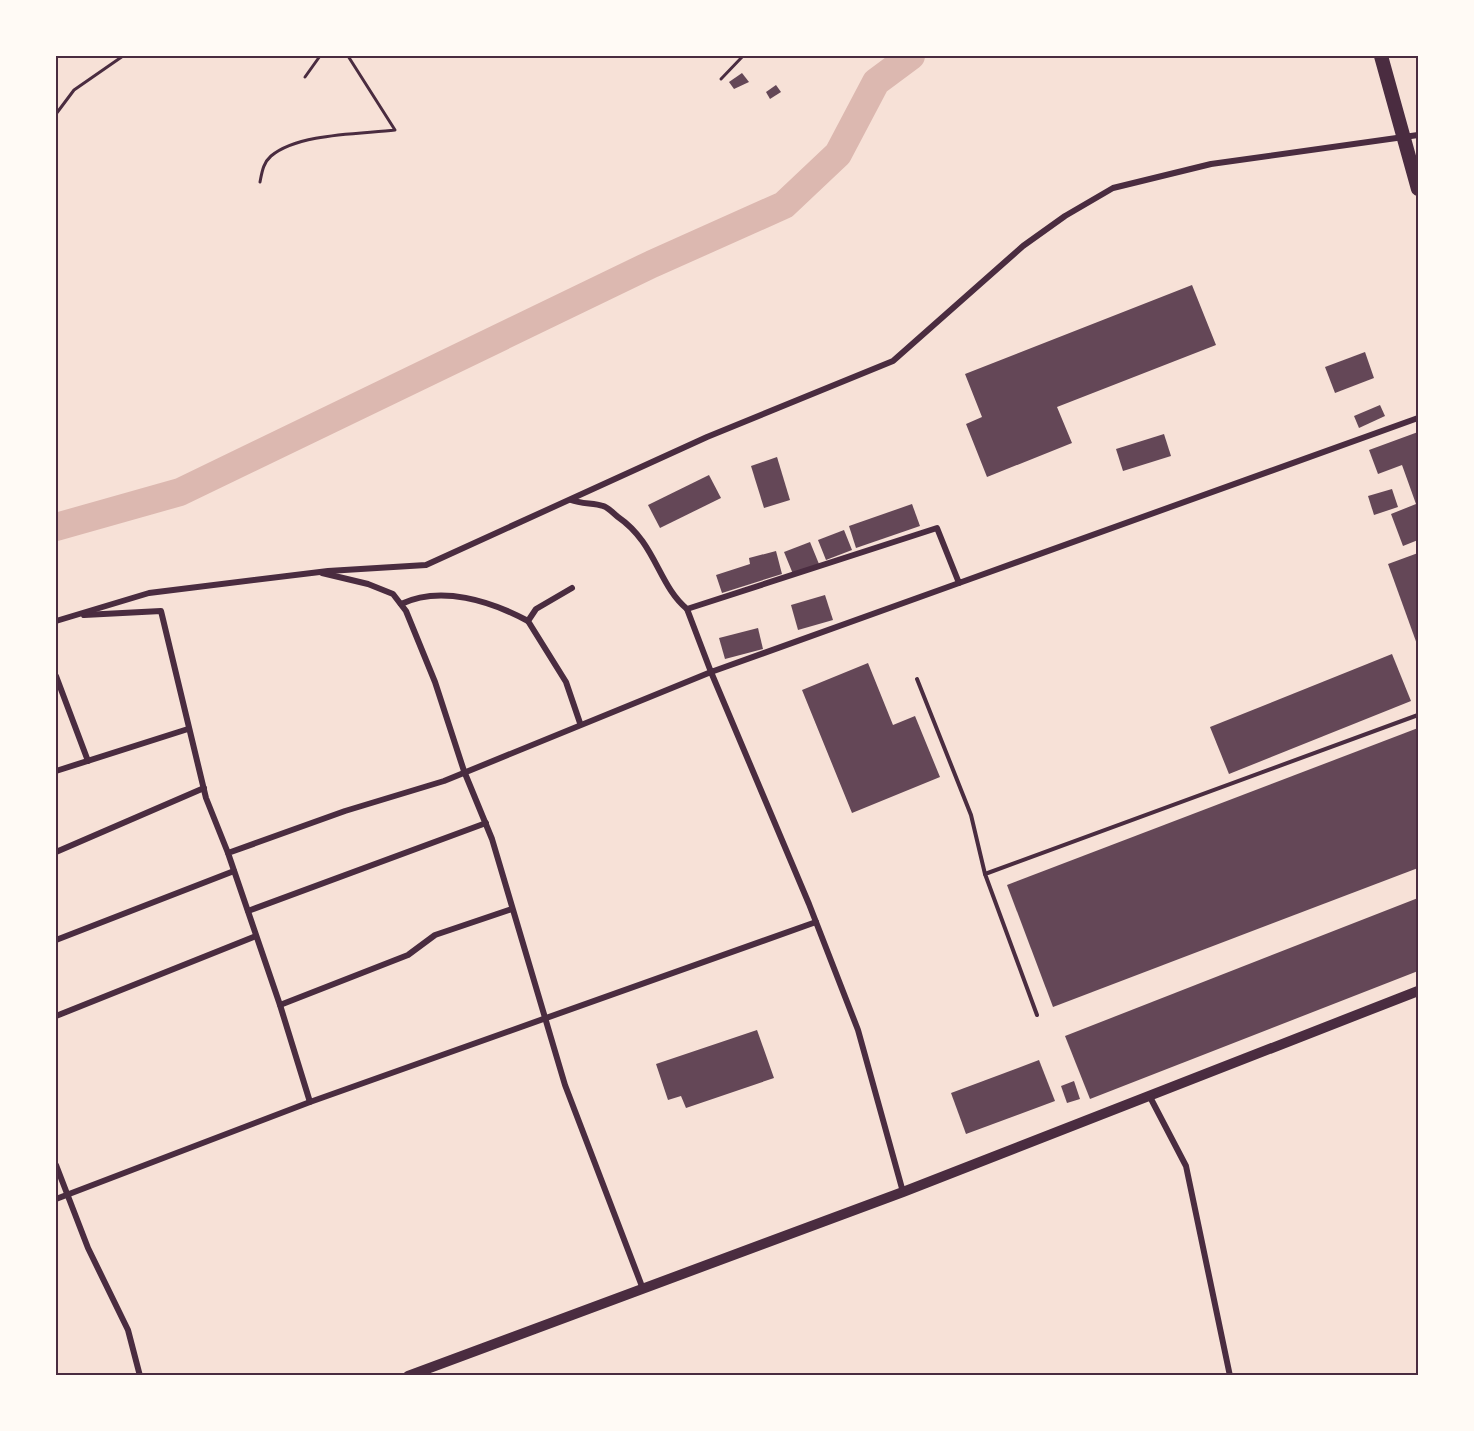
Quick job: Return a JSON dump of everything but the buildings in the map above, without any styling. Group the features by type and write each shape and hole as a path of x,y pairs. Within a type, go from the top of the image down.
{"highway":[{"path":"1382,56 1401,133 1419,189"}],"main road":[{"path":"408,1376 903,1192 1419,991"}],"street":[{"path":"56,621 149,593 318,572 426,565 707,437 893,361 1023,246 1065,216 1113,188 1211,164 1401,133 1419,135"},
{"path":"228,853 345,811 444,781 580,723 711,672 1419,418"},
{"path":"571,500 587,505 603,506 628,524 647,544 677,602 687,609 858,1030 903,1192"},
{"path":"687,609 937,528 959,583"},
{"path":"318,572 368,584 393,594 406,611 435,682 464,771 486,823 565,1085 643,1289"},
{"path":"528,621 536,609 572,588"},
{"path":"401,604 418,596 474,598 490,602 528,621 566,682 580,723"},
{"path":"77,615 161,611 204,788 280,1005 310,1102"},
{"path":"56,675 88,761"},
{"path":"56,771 188,729"},
{"path":"56,852 204,788"},
{"path":"248,911 486,823"},
{"path":"56,940 234,871"},
{"path":"280,1005 408,955 435,935 512,909"},
{"path":"56,1199 310,1102 816,922"},
{"path":"56,1016 256,936"},
{"path":"1150,1097 1186,1166 1230,1376"},
{"path":"56,1165 88,1248 128,1330 140,1376"}],"lane":[{"path":"917,679 971,815 985,874 1037,1015"},
{"path":"985,874 1419,715"}],"path":[{"path":"56,114 74,90 123,56"},
{"path":"304,77 320,56"},
{"path":"260,182 263,167 270,157 294,144 395,130 348,56"},
{"path":"721,79 743,56"}],"waterway":[{"path":"56,527 180,492 652,264 784,205 838,154 876,82 911,56"}]}
